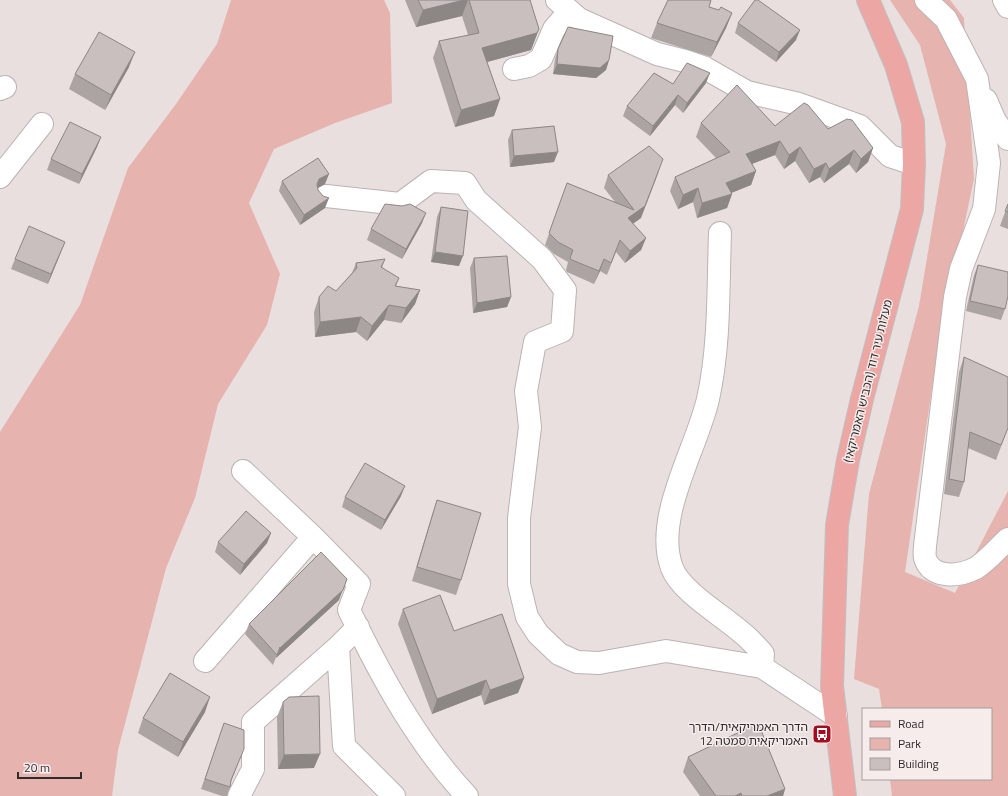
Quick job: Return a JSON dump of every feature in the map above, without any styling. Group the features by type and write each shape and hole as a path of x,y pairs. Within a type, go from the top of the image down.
{"main road":[{"name":"מעלות עיר דוד (הכביש האמריקאי)","path":"845,796 832,686 837,525 848,460 862,399 912,209 914,164 913,122 896,65 868,0"}],"street":[{"path":"926,0 946,19 977,79 996,121 1008,139"},
{"path":"1004,0 1008,7"},
{"path":"514,70 529,66 541,60 563,6 579,19 657,54 705,68 747,92 799,104 860,126 890,156 914,164"},
{"path":"977,79 989,164 984,208 961,269 955,297 925,546 925,558 930,567 940,573 956,576 976,568 1008,539"},
{"path":"0,177 42,124"},
{"path":"326,196 400,204 431,181 465,183 476,200 542,259 565,290 562,331 535,342 526,391 530,427 519,518 519,584 527,617 538,634 559,654 577,662 599,663 666,651 762,667 836,716"},
{"path":"720,233 716,346 708,399 670,512 667,542 672,568 683,586 749,638 763,654 762,667"},
{"path":"243,471 314,537 359,584 349,610 411,724 467,796"},
{"path":"205,661 314,537"},
{"path":"239,796 253,769 252,722 338,647 358,627"},
{"path":"338,647 344,746 394,796"}],"green space":[{"path":"231,0 384,0 390,13 392,103 335,123 274,149 249,203 280,274 267,325 218,404 195,498 166,568 118,750 112,796 0,796 0,432 80,305 128,168 176,104 217,44"},
{"path":"890,0 950,0 964,18 974,179 937,354 905,572 955,593 1008,491 1008,796 892,796 890,780 992,780 992,708 882,708 879,689 854,679 869,494 919,306 946,144 920,45"}],"building":[{"path":"418,0 464,0 423,10"},
{"path":"469,0 530,0 539,29 537,33 482,48 500,99 461,110 439,41 479,33"},
{"path":"668,0 711,0 709,7 719,10 721,7 732,13 717,42 657,23"},
{"path":"755,0 758,0 800,30 779,52 738,23"},
{"path":"568,27 613,36 609,60 600,68 557,64 558,49"},
{"path":"99,32 135,52 111,95 75,74"},
{"path":"687,63 710,73 687,103 678,95 653,126 627,106 654,73 673,84"},
{"path":"737,85 775,126 804,103 808,105 828,129 847,119 852,120 873,148 861,159 854,150 829,169 826,163 814,169 800,147 789,155 780,141 746,154 756,171 726,183 732,194 702,203 698,188 683,195 675,177 730,152 701,123"},
{"path":"70,122 101,137 82,174 51,159"},
{"path":"554,126 558,152 514,156 512,130"},
{"path":"649,146 663,159 645,206 628,218 646,238 630,251 620,240 611,263 604,259 599,271 572,260 570,258 573,250 558,242 549,233 567,183 634,210 608,175"},
{"path":"318,158 329,174 319,179 317,184 318,190 323,196 329,198 304,215 282,181"},
{"path":"385,204 402,206 410,204 426,213 406,249 371,229"},
{"path":"1008,204 1008,212 1005,211"},
{"path":"441,207 468,211 463,256 435,252"},
{"path":"29,226 65,242 51,274 15,259"},
{"path":"507,256 511,297 477,303 474,258"},
{"path":"385,259 381,267 399,278 395,286 420,290 406,308 389,305 372,326 361,317 320,322 319,297 328,286 336,291 357,268 356,263"},
{"path":"978,265 1008,272 1008,296 1005,309 970,301"},
{"path":"964,357 1008,377 1008,428 1001,445 970,432 964,482 949,479"},
{"path":"365,463 405,486 385,520 345,497"},
{"path":"437,500 481,513 461,580 417,567"},
{"path":"246,511 271,533 244,564 218,542"},
{"path":"321,552 347,579 343,590 280,647 277,655 249,624"},
{"path":"440,595 454,631 502,614 524,678 490,690 486,680 437,699 403,609"},
{"path":"170,673 210,697 183,742 143,718"},
{"path":"319,696 320,754 284,755 283,702 289,697"},
{"path":"224,723 244,730 244,749 231,780 230,787 205,779"},
{"path":"758,723 785,789 767,796 742,796 741,793 735,796 716,796 688,757"}],"place":[{"name":"הדרך האמריקאית/הדרך האמריקאית סמטה 12","path":"822,734"}]}
